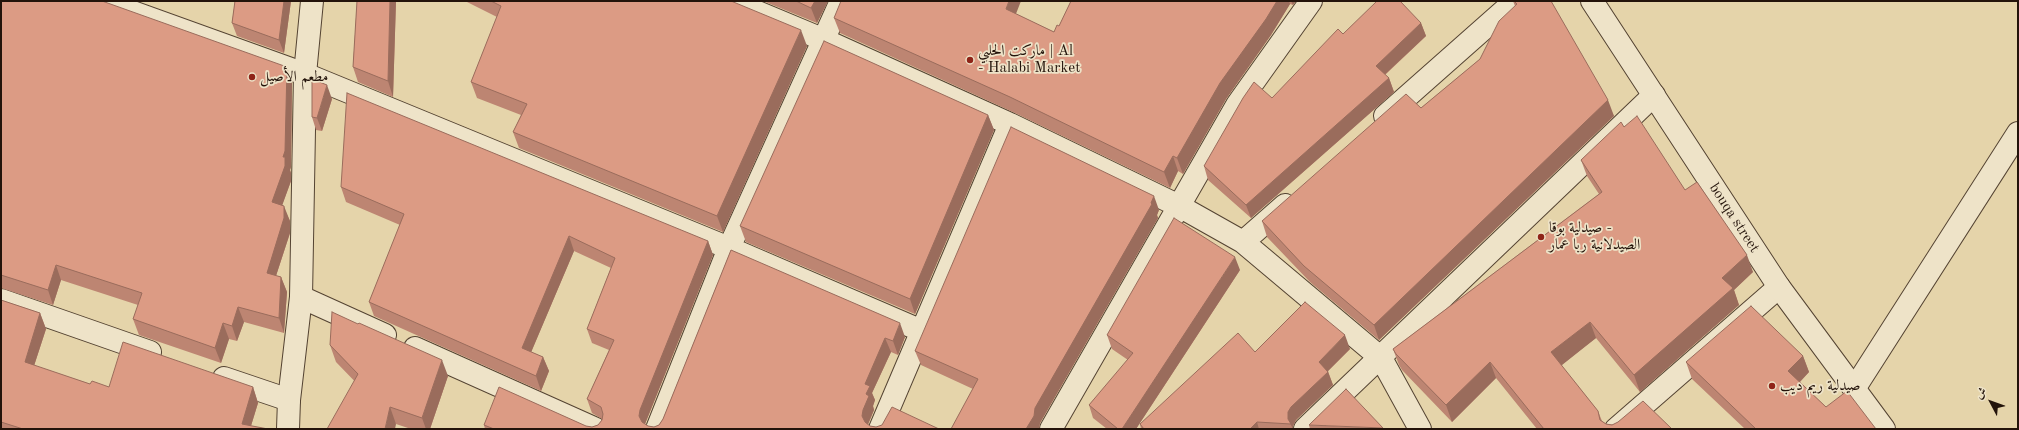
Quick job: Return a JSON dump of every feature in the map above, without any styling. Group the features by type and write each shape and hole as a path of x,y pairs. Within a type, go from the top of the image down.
{"street":[{"path":"102,1 305,74 729,248 922,331"},
{"path":"288,429 289,400 301,297 305,74 312,1"},
{"path":"731,1 822,39 1010,124 1179,206 1243,242 1381,358 1420,429"},
{"path":"657,429 729,248 822,39 841,1"},
{"path":"1051,429 1238,105 1312,1"},
{"path":"1373,127 1515,1"},
{"name":"bouqa street","path":"1592,1 1779,287 1884,429"},
{"path":"1305,429 1381,358 1654,95"},
{"path":"880,429 1010,124"},
{"path":"1854,388 2018,133"},
{"path":"1243,242 1302,190"},
{"path":"1616,429 1779,287"},
{"path":"301,297 596,429"},
{"path":"1,300 171,359"},
{"path":"208,372 289,400"}],"building":[{"path":"1,1 102,1 287,67 285,151 283,157 285,157 285,166 272,202 284,206 284,218 267,273 281,277 279,318 238,307 232,326 223,323 215,348 133,319 142,293 56,265 48,290 1,275"},
{"path":"235,1 284,1 279,40 232,23"},
{"path":"357,1 390,1 388,81 353,67"},
{"path":"491,1 731,1 801,30 717,216 513,132 527,104 471,82 501,6"},
{"path":"796,1 815,1 811,8"},
{"path":"841,1 1009,1 1006,9 1054,32 1057,25 1059,26 1071,1 1277,1 1266,19 1220,83 1177,158 1173,156 1164,172 1010,97 834,18"},
{"path":"1377,1 1400,1 1421,23 1376,66 1389,78 1246,205 1204,166 1243,98 1254,82 1272,98 1338,29 1343,34"},
{"path":"1514,1 1551,1 1608,100 1374,325 1304,266 1262,221 1406,94 1421,108 1480,59 1499,21 1517,4"},
{"path":"824,41 988,115 910,299 740,226"},
{"path":"312,79 327,85 317,118 312,117"},
{"path":"347,93 708,241 640,410 639,416 642,422 648,426 654,427 659,425 663,419 731,250 900,323 893,341 885,338 865,384 870,386 866,394 869,396 862,416 865,422 870,426 876,427 882,425 892,407 939,429 494,429 484,425 499,387 586,426 592,427 598,425 602,420 603,414 601,407 587,399 614,340 587,329 615,258 569,236 522,348 543,357 536,376 369,302 404,214 341,187"},
{"path":"1637,116 1685,190 1697,182 1747,255 1722,278 1733,288 1634,375 1590,322 1551,352 1598,411 1600,420 1606,424 1612,425 1618,422 1643,401 1672,429 1544,429 1490,362 1446,405 1396,354 1393,349 1602,192 1581,160 1621,122 1624,127"},
{"path":"1011,127 1154,196 1151,203 1152,204 1035,408 1034,416 1026,429 951,429 978,379 915,351"},
{"path":"1174,218 1235,257 1122,429 1118,429 1089,405 1133,353 1107,335"},
{"path":"1,300 40,313 25,362 90,384 92,381 109,387 123,342 253,387 242,424 268,429 23,429 1,422"},
{"path":"1305,302 1345,335 1319,362 1328,372 1291,407 1288,412 1288,419 1291,424 1257,422 1250,429 1144,429 1140,424 1238,333 1255,352"},
{"path":"1751,306 1803,356 1788,371 1826,407 1847,391 1876,429 1756,429 1686,362"},
{"path":"332,312 442,360 422,418 390,407 385,429 327,429 358,374 330,345"},
{"path":"1346,389 1383,428 1309,425"}],"place":[{"name":"ماركت الحلبي | Al - Halabi Market","path":"970,60"},
{"name":"مطعم الأصيل","path":"252,77"},
{"name":"صيدلية بوقا - الصيدلانية ربا عمار","path":"1541,237"},
{"name":"صيدلية ريم ديب","path":"1772,386"}]}
